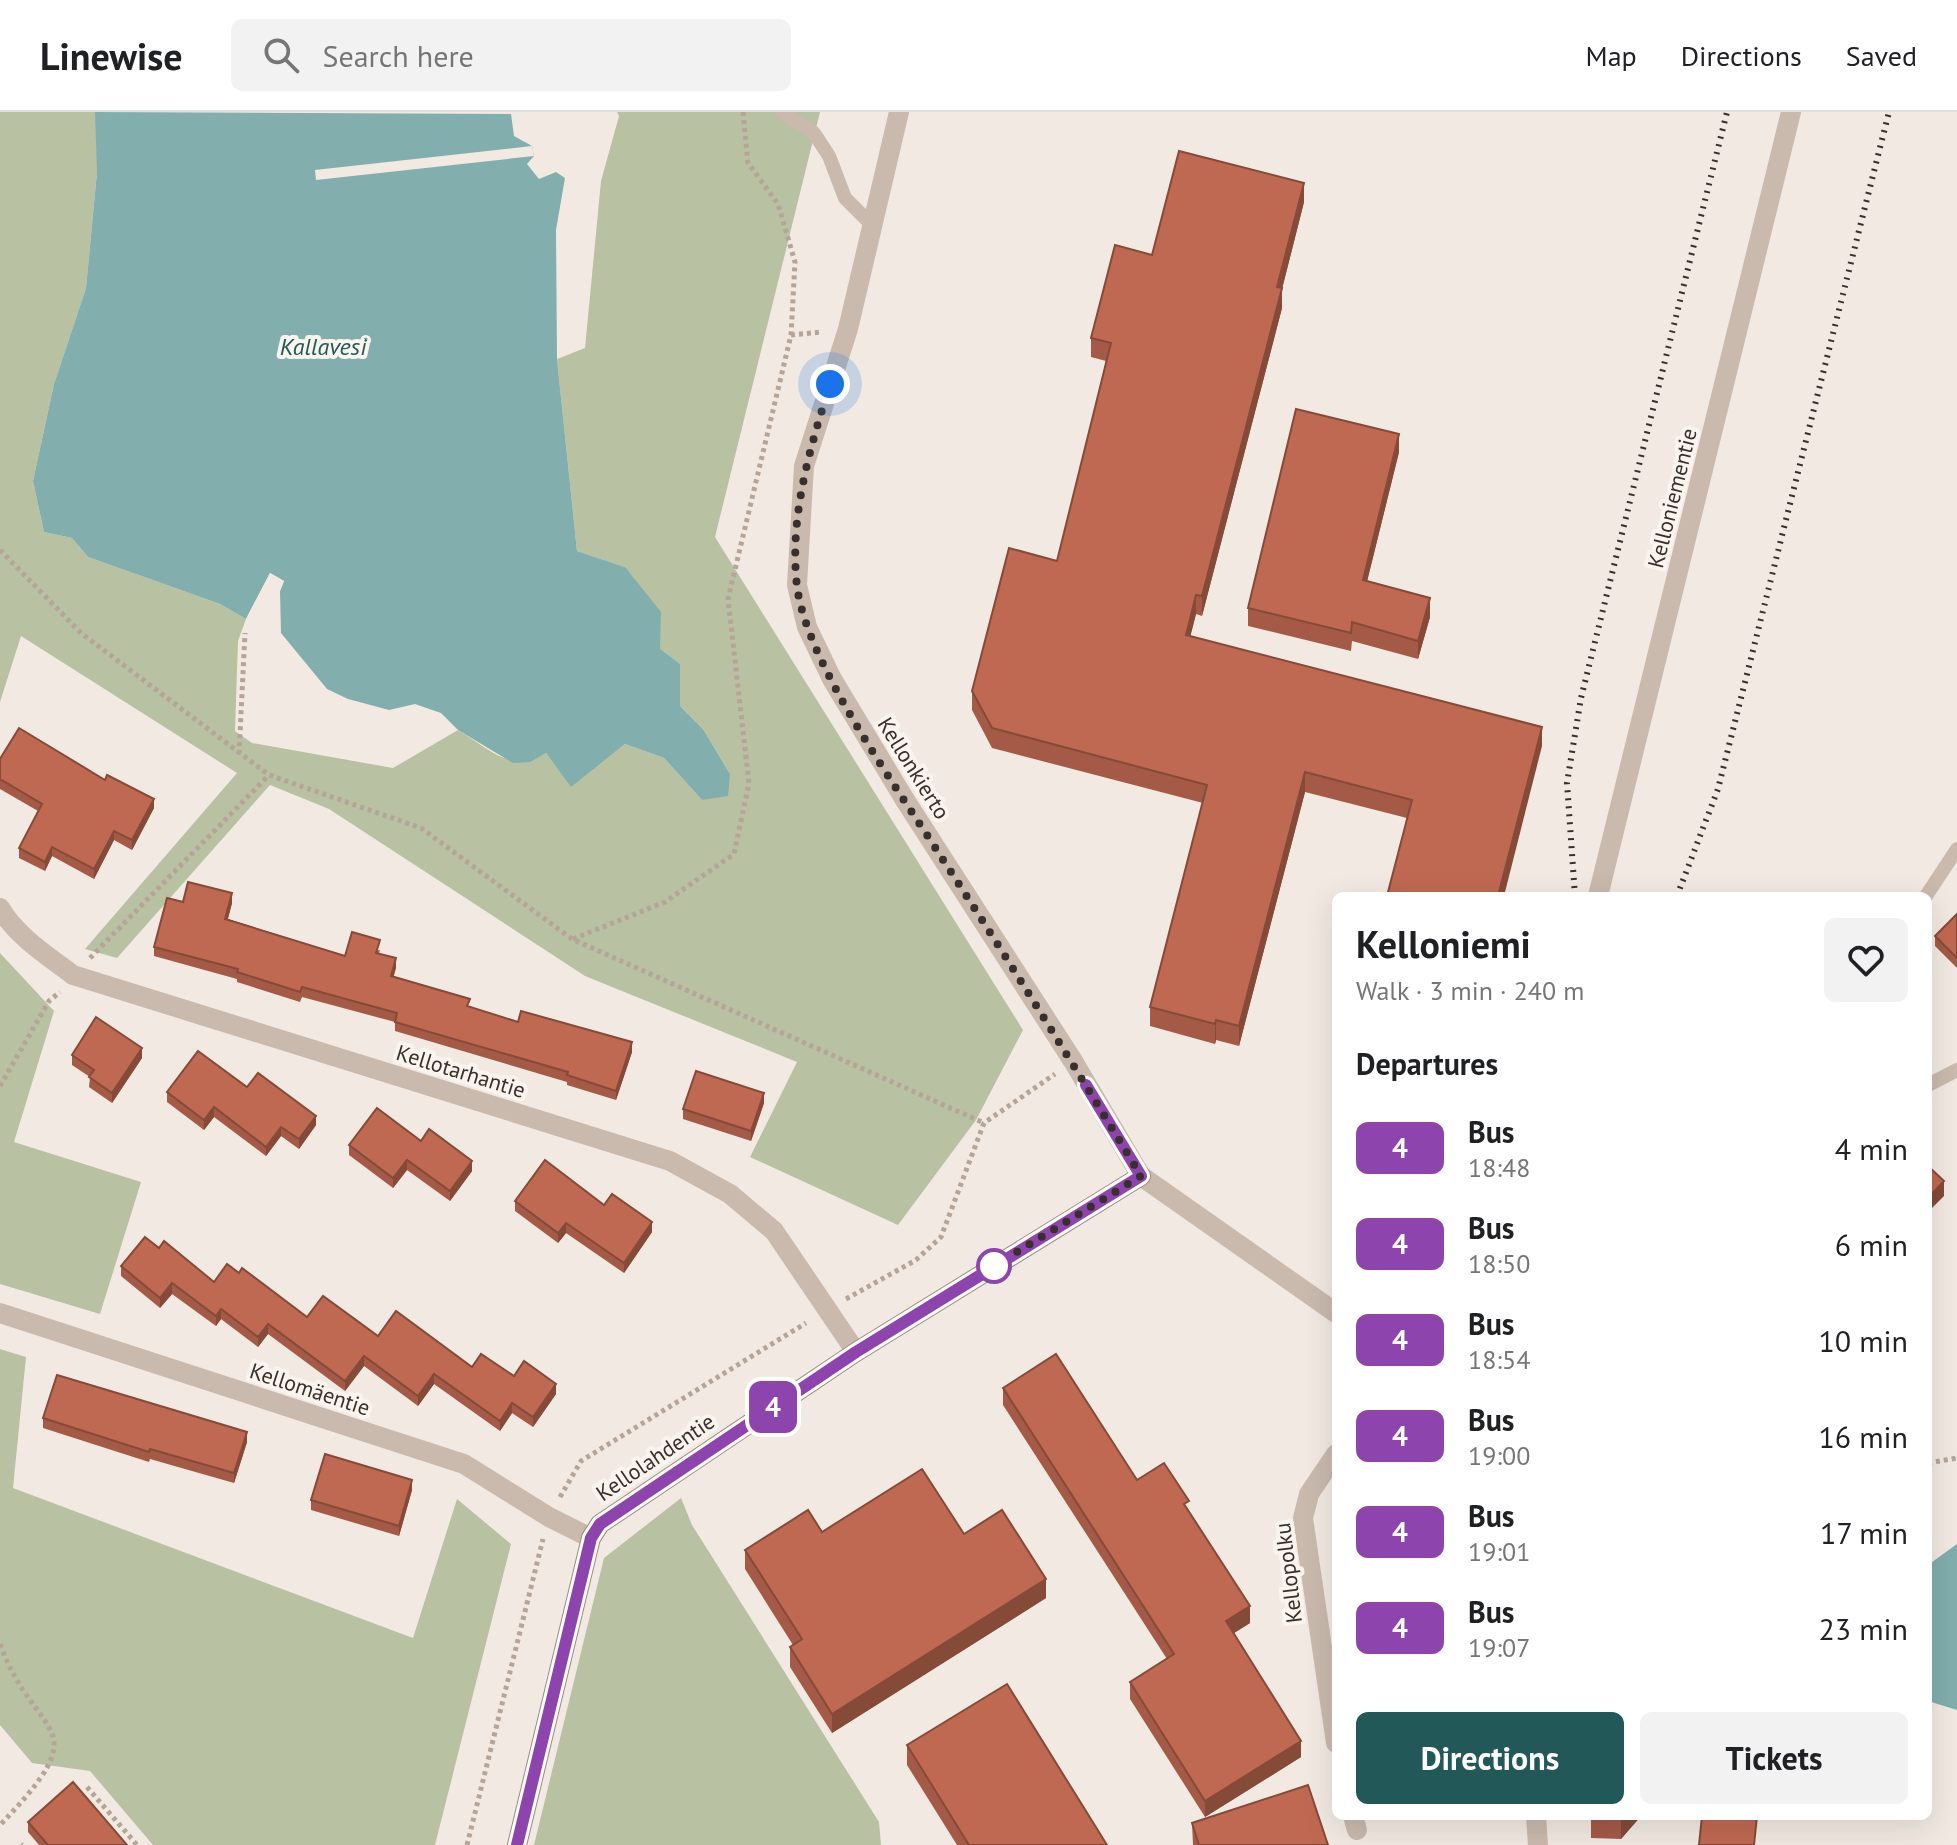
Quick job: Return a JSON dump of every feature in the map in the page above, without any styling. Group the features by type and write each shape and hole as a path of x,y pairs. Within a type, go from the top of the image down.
{"street":[{"name":"Kellonkierto","path":"899,112 848,329 804,466 797,585 807,627 848,706 1073,1061 1141,1176 1332,1310"},
{"name":"Kelloniementie","path":"1599,892 1791,112"},
{"name":"Kellotarhantie","path":"0,908 7,919 41,951 73,975 670,1161 730,1194 774,1231 856,1352"},
{"name":"Kellolahdentie","path":"591,1538 612,1514 856,1352 1141,1176"},
{"name":"Kellomäentie","path":"0,1313 464,1464 591,1538"},
{"name":"Kellopolku","path":"1332,1460 1309,1494 1303,1518 1332,1716"},
{"path":"517,1845 591,1538"},
{"path":"1536,1820 1538,1845"}],"lane":[{"path":"782,112 803,120 814,133 829,156 845,198 871,224"},
{"path":"1929,892 1957,849"},
{"path":"1932,1083 1957,1070"}],"path":[{"path":"572,939 665,902 734,854 749,783 728,599 791,335 795,262 778,204 748,163 743,112"},
{"path":"0,550 81,633 269,775 421,828 572,939 984,1123"},
{"path":"239,755 245,633"},
{"path":"0,1086 49,1001 269,775"},
{"path":"1932,1462 1957,1458"},
{"path":"0,1644 7,1663 55,1737 53,1760 37,1787 0,1825"},
{"path":"87,1787 137,1845"}],"green space":[{"path":"0,112 95,112 98,119 97,172 86,288 54,384 33,481 44,532 72,538 88,557 220,604 246,619 238,641 235,731 252,743 393,768 458,730 511,760 533,759 546,753 571,786 625,744 664,758 702,800 730,774 703,729 680,706 680,664 660,650 625,567 577,551 557,359 585,348 601,181 619,116 617,112 820,112 715,537 1023,1030 976,1120 898,1225 750,1157 797,1062 585,976 329,809 270,785 117,958 85,949 237,773 21,636 0,702"},
{"path":"0,953 54,1011 14,1142 141,1182 100,1314 0,1284"},
{"path":"0,1349 26,1357 13,1488 413,1638 457,1499 511,1544 435,1845 153,1845 90,1771 32,1763 0,1725"},
{"path":"681,1498 692,1525 879,1822 881,1845 534,1845 604,1558"}],"water":[{"name":"Kallavesi","path":"95,112 511,114 514,136 532,146 534,156 527,164 539,179 556,172 565,178 556,230 557,359 577,551 625,567 661,612 660,649 680,664 680,706 703,729 730,774 728,796 702,800 664,758 625,744 571,787 546,753 530,762 513,763 458,730 441,713 415,704 389,710 348,699 327,689 281,633 280,591 284,581 270,573 246,619 220,604 88,557 72,538 44,532 33,481 54,384 86,288 97,172"},
{"path":"1957,1544 1957,1710 1932,1702 1932,1562"}],"pier":[{"path":"532,146 534,156 316,180 315,170"},
{"path":"270,573 284,581 280,591 276,589 279,582 272,578 250,621 246,619"}],"building":[{"path":"1179,151 1304,183 1277,287 1282,288 1202,596 1196,595 1186,635 1542,727 1499,892 1388,892 1412,800 1305,772 1239,1026 1216,1020 1215,1024 1150,1007 1207,785 992,728 972,691 1009,548 1057,561 1111,343 1091,338 1115,245 1152,255"},
{"path":"1296,409 1399,434 1363,580 1430,598 1418,641 1352,622 1351,633 1248,608"},
{"path":"19,728 105,780 107,775 154,799 132,840 114,831 94,869 52,847 45,862 19,848 42,804 0,779 0,759"},
{"path":"188,882 232,893 225,919 345,956 352,932 380,940 376,953 396,958 391,976 470,999 467,1006 518,1022 521,1011 632,1042 616,1091 567,1075 568,1072 395,1022 397,1013 302,987 300,992 237,972 238,969 154,947 167,898 183,902"},
{"path":"1957,914 1957,958 1935,936"},
{"path":"96,1017 142,1048 112,1093 89,1077 94,1070 72,1055"},
{"path":"198,1051 247,1087 258,1073 316,1116 299,1139 281,1127 266,1147 214,1107 204,1120 167,1092"},
{"path":"696,1071 764,1093 751,1131 683,1109"},
{"path":"377,1108 421,1141 429,1129 472,1161 450,1191 407,1160 393,1178 349,1145"},
{"path":"545,1160 604,1205 612,1194 652,1222 624,1263 566,1223 558,1233 515,1201"},
{"path":"1932,1170 1944,1181 1932,1194"},
{"path":"145,1237 159,1248 164,1241 214,1282 227,1264 239,1273 242,1268 307,1317 323,1296 378,1336 396,1311 472,1367 481,1354 514,1376 524,1361 556,1384 533,1417 512,1403 500,1421 434,1374 418,1396 364,1356 345,1381 268,1324 258,1337 221,1309 216,1316 172,1283 160,1298 121,1266"},
{"path":"1056,1354 1137,1480 1164,1463 1189,1501 1184,1504 1250,1606 1226,1621 1301,1741 1205,1801 1130,1682 1174,1654 1003,1388"},
{"path":"57,1375 247,1432 234,1473 150,1449 149,1452 43,1418"},
{"path":"325,1454 412,1480 399,1526 311,1500"},
{"path":"922,1469 964,1534 1002,1510 1046,1579 832,1714 790,1647 802,1639 745,1550 808,1510 822,1532"},
{"path":"1007,1684 1107,1845 969,1845 907,1745"},
{"path":"73,1782 127,1845 48,1845 28,1822"},
{"path":"1308,1785 1328,1845 1199,1845 1192,1823"},
{"path":"1702,1820 1757,1820 1754,1845 1699,1845"}],"railway":[{"path":"1575,892 1567,783 1581,698 1727,112"},
{"path":"1679,892 1718,789 1889,112"}],"bus line":[{"name":"4","path":"517,1845 591,1538 600,1524 856,1352 1141,1176 1086,1085"}],"route":[{"path":"830,384 804,466 797,585 807,627 832,679 905,800 1073,1061 1141,1176 994,1266"}]}
